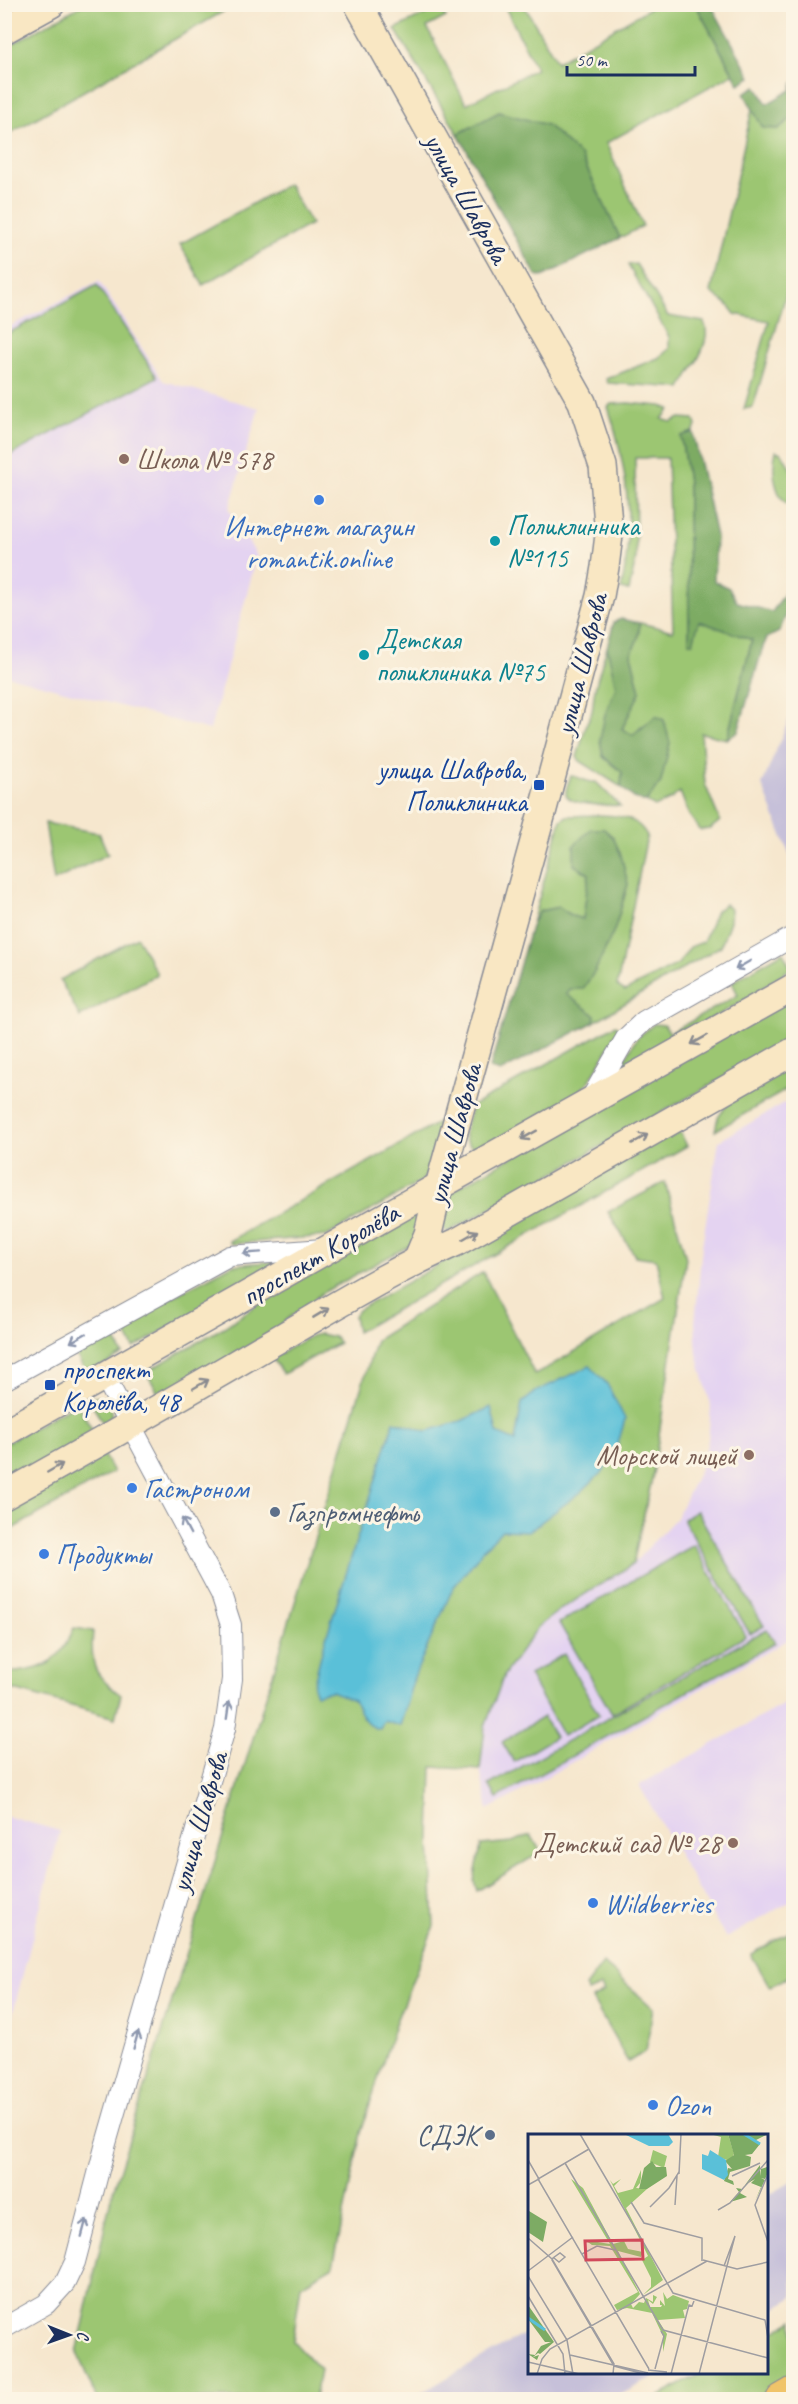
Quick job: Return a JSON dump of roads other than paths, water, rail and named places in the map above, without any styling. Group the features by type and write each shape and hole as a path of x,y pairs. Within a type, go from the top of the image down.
{"main road":[{"path":"782,2400 794,2393"}],"street":[{"path":"4,30 51,4"},
{"name":"улица Шаврова","path":"358,4 582,402 603,466 609,535 600,596 580,672 439,1186 428,1234 417,1260"},
{"path":"589,1102 626,1038 644,1021 794,936"},
{"name":"проспект Королёва","path":"4,1434 794,987"},
{"name":"проспект Королёва","path":"4,1496 330,1308 417,1260 457,1242 794,1051"},
{"path":"4,1380 230,1256 332,1248"},
{"name":"улица Шаврова","path":"4,2328 46,2304 65,2283 75,2262 105,2147 222,1740 232,1679 231,1625 221,1594 105,1377"}],"water":[{"path":"590,1366 607,1384 625,1419 617,1447 604,1470 581,1492 529,1531 502,1530 453,1588 414,1677 400,1726 384,1721 380,1729 375,1728 364,1718 354,1700 331,1691 316,1694 313,1687 322,1651 394,1421 427,1431 461,1421 491,1407 497,1433 515,1441 522,1403 537,1391"}],"place":[{"name":"Школа № 578","path":"124,459"},
{"name":"Интернет магазин romantik.online","path":"319,500"},
{"name":"Поликлинника №115","path":"495,541"},
{"name":"Детская поликлиника №75","path":"364,655"},
{"name":"улица Шаврова, Поликлиника","path":"539,785"},
{"name":"проспект Королёва, 48","path":"50,1385"},
{"name":"Морской лицей","path":"749,1455"},
{"name":"Гастроном","path":"132,1488"},
{"name":"Газпромнефть","path":"275,1512"},
{"name":"Продукты","path":"44,1554"},
{"name":"Детский сад № 28","path":"733,1843"},
{"name":"Wildberries","path":"593,1903"},
{"name":"Ozon","path":"653,2105"},
{"name":"СДЭК","path":"490,2135"}]}
